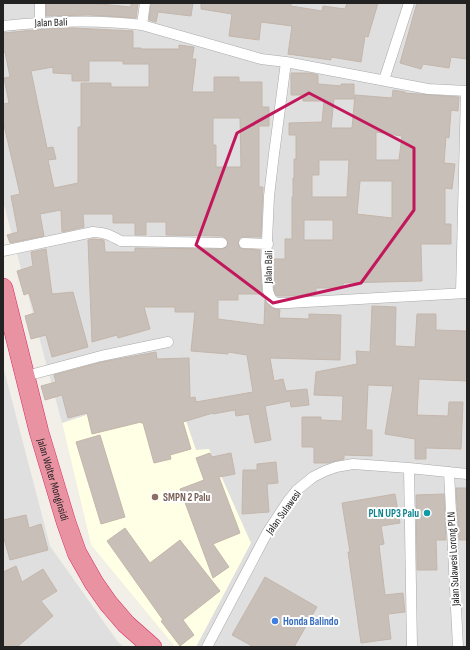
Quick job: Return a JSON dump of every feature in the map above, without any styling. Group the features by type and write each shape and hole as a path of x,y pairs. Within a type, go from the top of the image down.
{"highway":[{"name":"Jalan Wolter Monginsidi","path":"3,288 46,455 77,554 94,583 108,602 126,624 152,647"}],"street":[{"path":"40,3 40,22"},
{"path":"142,25 145,3"},
{"path":"384,80 409,3"},
{"name":"Jalan Bali","path":"3,26 40,22 70,21 142,25 261,59 286,62 428,89 466,91"},
{"name":"Jalan Bali","path":"286,62 270,196 266,263 268,291 271,299 276,303 288,303 464,293"},
{"path":"464,293 466,91"},
{"path":"3,251 93,232 111,235 121,241 222,243"},
{"path":"244,243 268,244"},
{"path":"26,376 101,356 168,342"},
{"name":"Jalan Sulawesi","path":"207,647 267,533 297,490 313,477 336,467 353,464 467,474"},
{"path":"409,468 412,647"},
{"name":"Jalan Sulawesi Lorong PLN","path":"449,472 458,647"}],"highlighted area":[{"path":"309,93 414,148 414,210 361,283 273,303 196,245 237,133"}],"shaded area":[{"path":"3,3 467,3 467,647 175,647 91,545 62,423 3,201"},
{"path":"3,366 50,546 118,642 124,647 3,647"},
{"name":"SMPN 2 Palu","path":"174,386 196,450 209,449 251,543 196,647 175,647 91,545 62,423"}],"building":[{"path":"46,3 90,3 131,7 131,3 138,3 136,18 90,15 46,16"},
{"path":"151,3 193,3 191,16 158,12 156,22 149,20"},
{"path":"201,3 291,3 291,6 322,11 323,6 345,9 347,3 378,3 368,37 365,36 361,62 331,57 331,60 288,54 292,26 261,22 259,40 229,36 232,14 201,9"},
{"path":"417,3 467,3 467,59 451,57 449,68 423,64 421,69 400,63"},
{"path":"73,28 133,31 133,48 179,49 179,45 194,47 192,59 196,59 192,92 214,92 214,77 239,77 239,82 262,82 262,107 269,107 269,126 259,126 259,187 263,187 261,237 241,237 238,243 240,248 243,249 260,250 262,294 238,294 238,300 218,300 218,319 264,325 265,300 272,308 280,310 279,318 309,319 309,314 341,315 340,360 270,358 274,381 283,379 286,391 307,389 309,405 291,407 290,401 265,406 271,440 255,443 249,414 236,416 235,410 213,413 183,422 191,449 170,455 171,459 154,463 143,423 141,422 92,434 87,413 68,418 62,395 45,400 41,386 56,382 54,375 102,362 156,352 157,359 189,358 190,398 195,397 196,402 253,392 247,355 228,352 228,354 191,351 195,312 175,312 175,307 144,307 150,329 118,338 117,335 92,342 88,240 104,240 105,252 135,252 135,248 222,249 227,247 228,244 226,238 222,236 166,235 166,222 146,222 146,235 135,235 135,223 113,223 113,214 83,214 84,227 62,232 61,210 40,214 44,236 10,243 7,235 18,232 11,196 20,194 3,121 3,104 9,103 4,78 10,77 5,52 3,53 3,33","holes":["89,61 123,61 123,64 149,64 149,87 111,87 111,83 81,83 81,127 78,127 78,183 54,188 48,160 56,159 53,147 47,148 31,71 53,67 53,73 72,74 72,81 89,81","213,118 240,118 241,167 216,167 216,145 213,145"]},
{"path":"291,73 310,73 318,75 318,84 341,86 341,84 354,84 354,99 334,99 331,128 352,128 355,95 392,98 393,90 405,93 459,97 458,111 451,110 449,138 446,137 444,163 455,164 452,189 445,188 445,224 451,224 451,244 421,244 422,281 343,283 343,288 316,288 316,295 276,295 274,290 273,259 285,259 285,239 292,239 292,197 294,159 296,159 296,135 289,135 289,123 322,122 324,101 303,101 303,95 291,95","holes":["376,132 402,136 399,160 376,160","319,160 349,160 347,197 312,197 312,175 319,175","360,181 392,181 392,218 357,214","304,220 333,220 333,240 304,240"]},
{"path":"46,249 52,294 73,292 88,347 52,357 46,335 31,339 25,316 35,313 29,293 24,295 17,271 33,266 31,252"},
{"path":"372,306 396,307 395,346 415,347 417,314 436,314 436,330 467,331 467,381 419,379 417,415 448,416 449,402 463,402 461,449 426,448 426,459 415,459 415,439 385,434 393,386 368,385 366,430 372,430 372,456 344,455 344,459 328,463 314,463 314,447 302,447 302,417 321,417 321,420 342,421 343,396 314,395 316,372 357,364 356,351 370,352"},
{"path":"100,435 125,517 101,524 76,442"},
{"path":"210,453 212,457 231,453 235,474 219,477 240,533 213,544 229,567 213,578 180,489 204,480 196,458"},
{"path":"276,462 278,483 267,484 269,512 242,514 243,470 257,470 257,464"},
{"path":"456,488 467,488 467,540 459,540"},
{"path":"395,494 400,523 381,526 384,544 379,545 385,595 403,593 405,612 388,614 391,639 361,643 348,552 350,552 342,503"},
{"path":"444,494 446,540 436,540 437,570 417,570 416,495"},
{"path":"26,515 29,528 41,524 48,550 10,560 3,535 3,520"},
{"path":"125,528 150,563 180,540 220,591 183,620 194,635 180,646 161,621 163,620 107,541"},
{"path":"16,566 22,582 43,569 57,591 41,601 53,616 17,647 3,647 3,572"},
{"name":"Honda Balindo","path":"265,577 317,607 294,647 254,647 232,635"}],"place":[{"name":"SMPN 2 Palu","path":"155,497"},
{"name":"PLN UP3 Palu","path":"427,513"},
{"name":"Honda Balindo","path":"275,621"}]}
